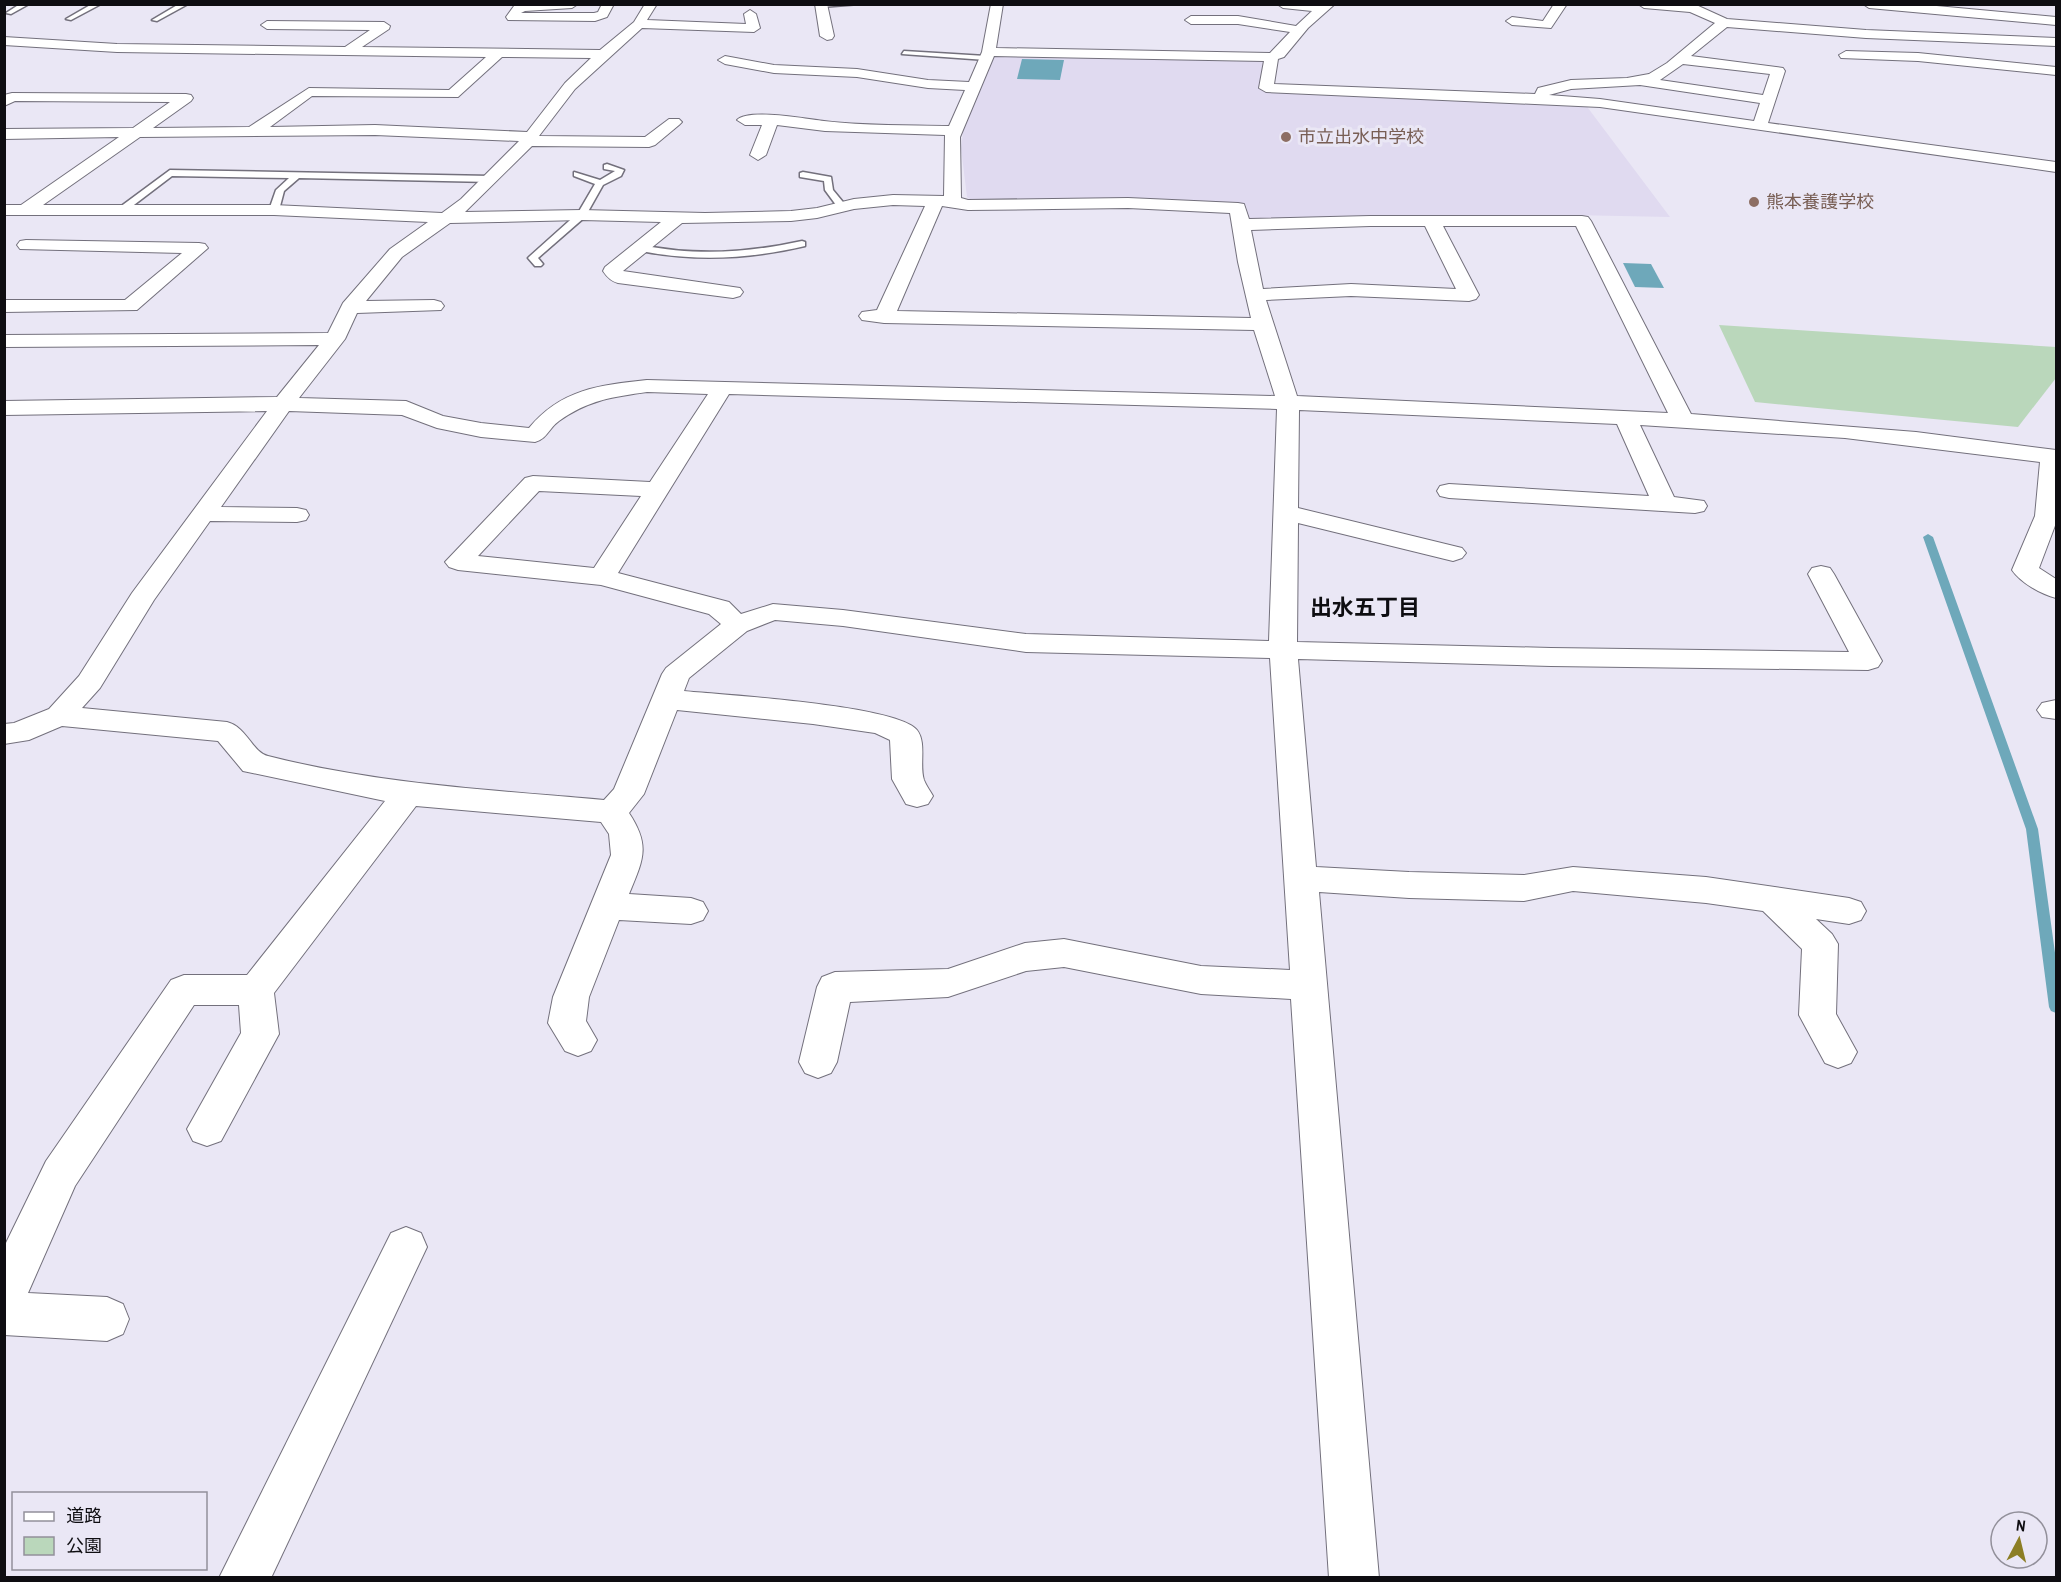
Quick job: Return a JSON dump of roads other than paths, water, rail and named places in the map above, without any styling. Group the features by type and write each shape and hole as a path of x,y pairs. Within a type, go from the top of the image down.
{"street":[{"path":"572,4 524,7 518,9 512,17 595,16 603,14 608,4"},
{"path":"9,740 59,716 90,682 141,599 283,404 335,339 350,306 396,253 467,203 530,139 570,86 639,24 651,4"},
{"path":"997,4 988,55 952,137 945,201 876,317 1262,324"},
{"path":"1283,4 1326,7"},
{"path":"1512,21 1546,25 1561,4"},
{"path":"1644,4 1686,6 1725,23 1866,34 2056,42"},
{"path":"1869,4 2056,21"},
{"path":"821,5 827,36"},
{"path":"1185,7 1198,35"},
{"path":"988,55 1272,57 1279,54 1299,30 1326,7"},
{"path":"225,49 295,10"},
{"path":"639,24 754,28 750,14"},
{"path":"1191,20 1238,20 1299,30"},
{"path":"1640,81 1658,76 1725,23"},
{"path":"259,30 384,26 326,63"},
{"path":"380,64 412,40"},
{"path":"4,41 117,48 603,54"},
{"path":"252,132 308,84 348,92 453,94 498,52"},
{"path":"1846,55 1918,57 2056,71"},
{"path":"1272,57 1266,88 1600,103 1862,142 2056,167"},
{"path":"1679,59 1778,71 1760,125"},
{"path":"725,60 774,69 857,73 928,84 974,86"},
{"path":"348,92 364,78"},
{"path":"1411,94 1418,80"},
{"path":"1541,99 1544,91 1558,85 1640,81 1769,100"},
{"path":"4,102 12,97 186,98 26,209"},
{"path":"745,120 954,131"},
{"path":"758,155 771,120"},
{"path":"4,134 375,130 530,139 649,142 674,122"},
{"path":"4,210 274,210 446,218 582,215 677,218 791,216 893,200 968,204 1128,203 1238,208 1247,262 1262,324 1288,402 1283,649 1354,1578"},
{"path":"9,258 26,245 62,209"},
{"path":"677,218 612,272 618,277 733,292"},
{"path":"1242,225 1582,220 1683,422"},
{"path":"1255,295 1351,290 1469,295 1431,221"},
{"path":"4,306 130,306 199,248 26,245"},
{"path":"4,335 40,306"},
{"path":"350,306 434,306"},
{"path":"4,341 335,339"},
{"path":"4,408 283,404 406,408 437,421 481,430 535,435 550,417 597,392 647,386 1288,402 1832,430 2054,457 2047,516 2025,570 2056,590"},
{"path":"602,577 723,387"},
{"path":"1626,418 1664,503"},
{"path":"658,490 533,483 458,562 602,577 719,608 736,625"},
{"path":"1449,491 1695,506"},
{"path":"1286,513 1453,553"},
{"path":"204,514 297,515"},
{"path":"611,812 628,794 676,674 736,625 773,612 843,618 1026,643 1563,657 1868,661 1821,574"},
{"path":"665,699 813,714 881,724 905,735 908,779 917,796"},
{"path":"59,716 227,732 254,764 408,794 611,812"},
{"path":"207,1129 260,1034 256,990 408,794"},
{"path":"578,1040 567,1023 571,998 628,855 625,833 611,812"},
{"path":"1299,878 1409,885 1524,888 1573,879 1706,890 1850,910"},
{"path":"1772,899 1820,944 1817,1015 1838,1052"},
{"path":"608,906 691,911"},
{"path":"818,1062 835,987 886,987 948,983 1024,957 1064,953 1201,980 1307,985"},
{"path":"4,1296 60,1174 184,990 256,990"},
{"path":"244,1578 406,1247"},
{"path":"4,1313 107,1319"}],"lane":[{"path":"9,13 27,4"},
{"path":"69,19 98,4"},
{"path":"155,20 185,4"},
{"path":"821,5 857,4"},
{"path":"904,53 988,55"},
{"path":"538,264 533,258 582,215 600,183 618,174 620,170 607,167"},
{"path":"123,209 170,173 490,179"},
{"path":"578,174 600,183"},
{"path":"803,175 828,179 829,190 842,207"},
{"path":"274,210 280,190 297,176"},
{"path":"641,249 674,256 732,257 802,244"}],"water":[{"path":"1022,59 1064,60 1060,80 1017,79"},
{"path":"1623,263 1651,264 1664,288 1635,287"}],"waterway":[{"path":"1928,537 2032,829 2056,1007"}],"place":[{"name":"市立出水中学校","path":"1286,137"},
{"name":"熊本養護学校","path":"1754,202"}],"district":[{"name":"出水五丁目","path":"1365,607"}]}
